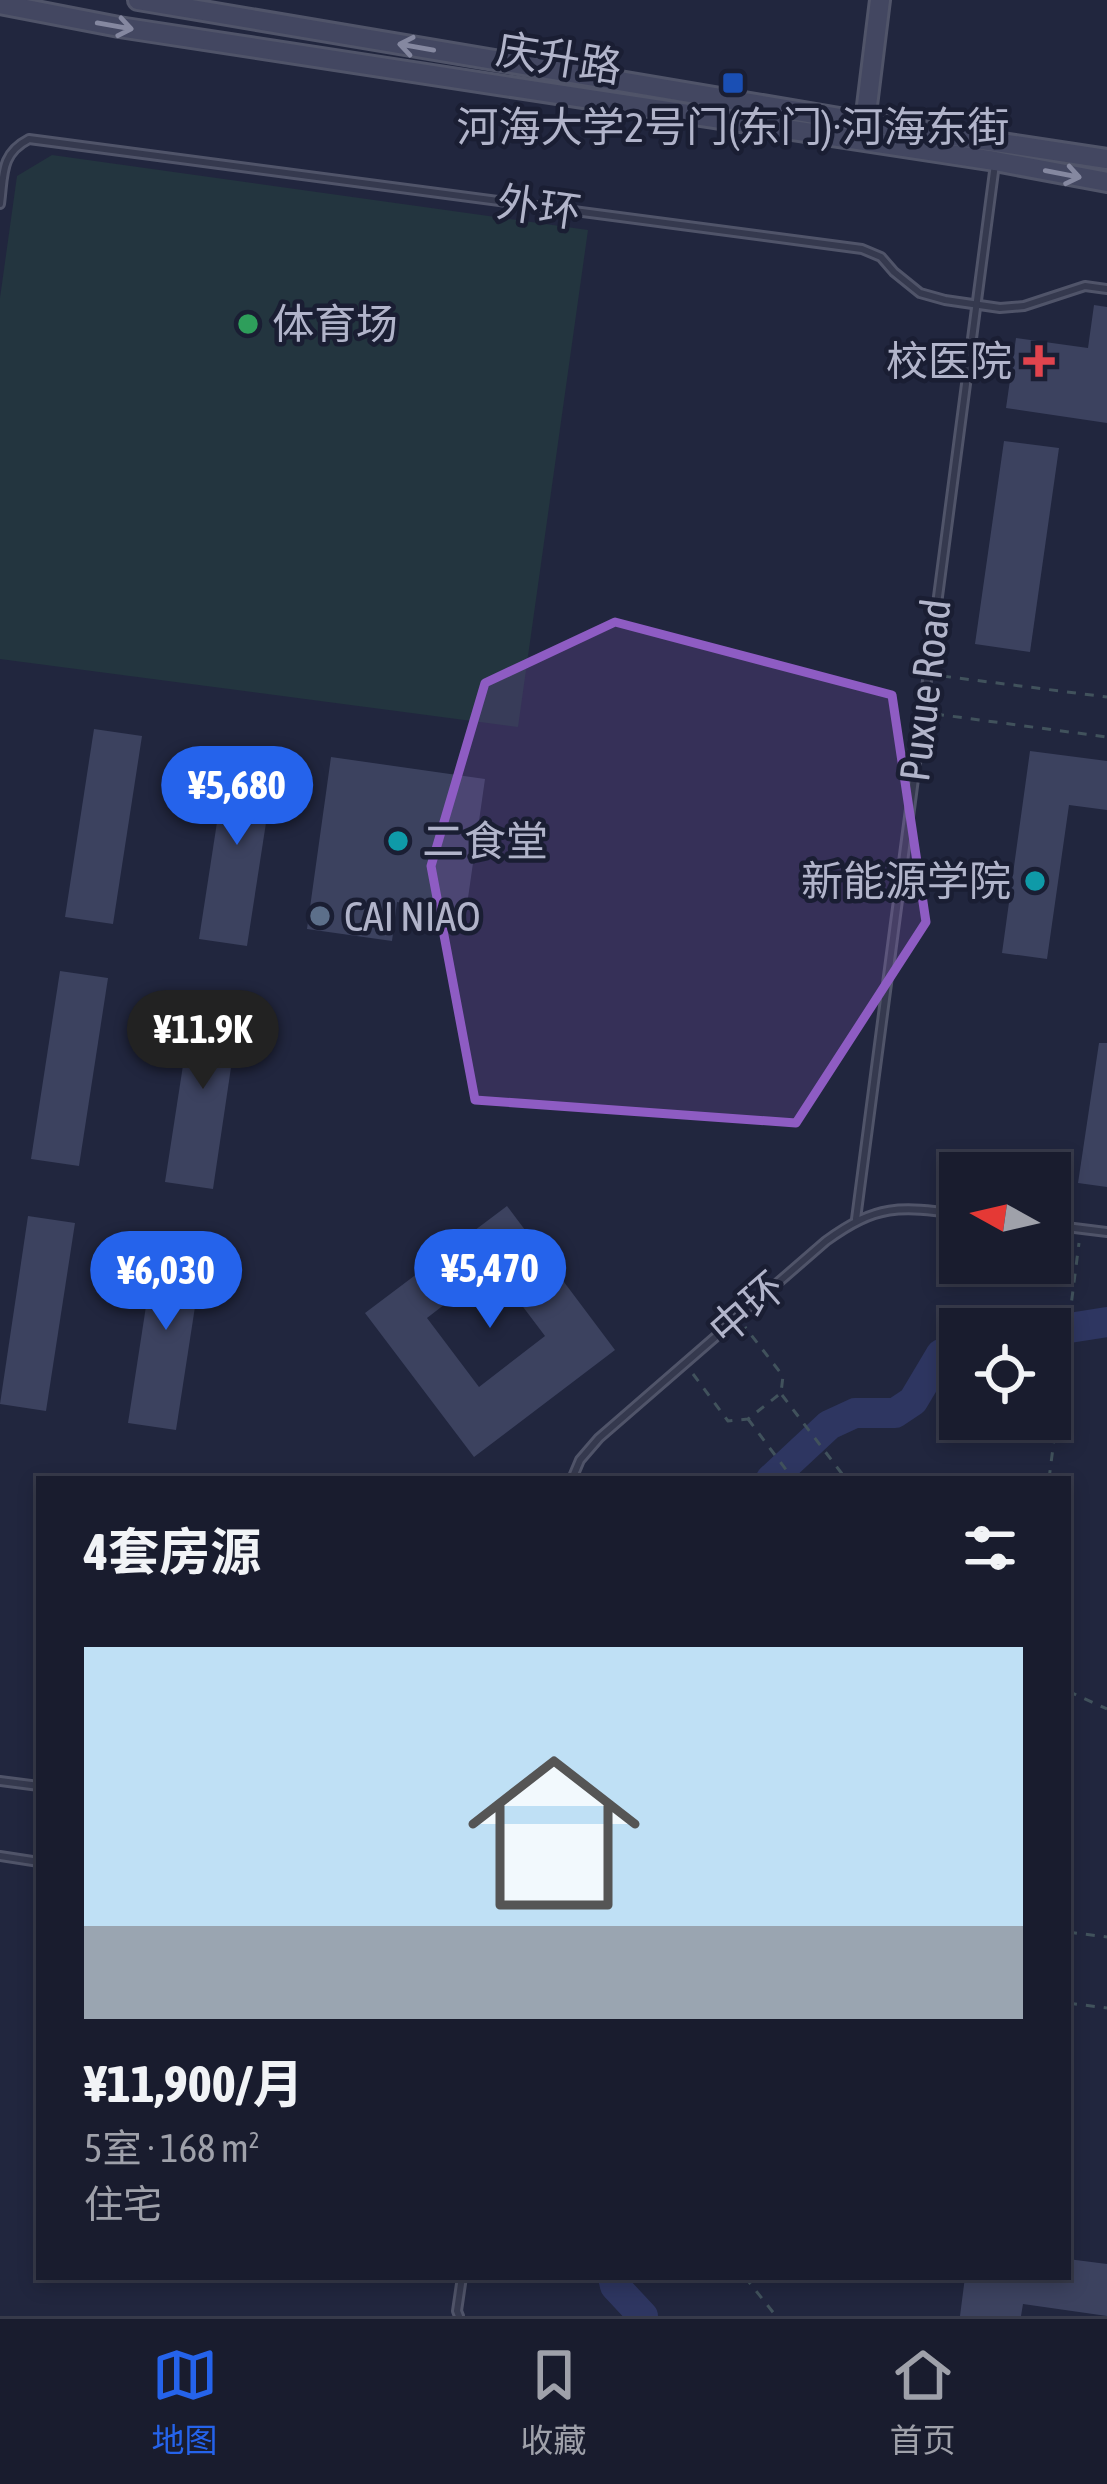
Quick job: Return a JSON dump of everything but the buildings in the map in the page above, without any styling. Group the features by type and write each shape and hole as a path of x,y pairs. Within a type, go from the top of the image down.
{"main road":[{"name":"庆升路","path":"138,0 864,131 1107,182"},
{"path":"864,131 880,0"},
{"name":"庆升路","path":"0,4 119,27 864,131 1107,159"}],"lane":[{"name":"外环","path":"0,204 6,161 13,147 29,139 862,249 881,256 920,292 975,305 1024,306 1085,286 1107,290"},
{"name":"Puxue Road","path":"856,1219 995,160"},
{"name":"中环","path":"573,1476 599,1438 826,1240 856,1219 881,1210 939,1211"},
{"path":"1071,1228 1107,1232"},
{"path":"0,1781 36,1786"},
{"path":"0,1856 36,1862"},
{"path":"459,2316 462,2280"}],"path":[{"path":"927,674 1107,697"},
{"path":"922,712 1107,737"},
{"path":"1049,1476 1081,1229"},
{"path":"737,1318 783,1376 782,1393 844,1476"},
{"path":"684,1364 728,1421 748,1419 782,1393"},
{"path":"748,1419 792,1476"},
{"path":"1071,1692 1107,1709"},
{"path":"1071,1932 1107,1937"},
{"path":"1071,2002 1107,2008"},
{"path":"747,2280 774,2314 765,2316"}],"highlighted area":[{"path":"615,622 892,695 926,922 796,1123 475,1100 431,866 485,683"}],"shaded area":[{"path":"52,155 588,230 518,727 0,659 0,298 17,176"}],"waterway":[{"path":"1071,1328 1107,1322"},
{"path":"774,1476 829,1425 855,1413 895,1413 913,1401 939,1357"},
{"path":"614,2280 643,2316"}],"place":[{"name":"河海大学2号门(东门)·河海东街","path":"733,83"},
{"name":"体育场","path":"248,324"},
{"name":"校医院","path":"1039,361"},
{"name":"二食堂","path":"398,841"},
{"name":"新能源学院","path":"1035,881"},
{"name":"CAI NIAO","path":"320,916"}]}
